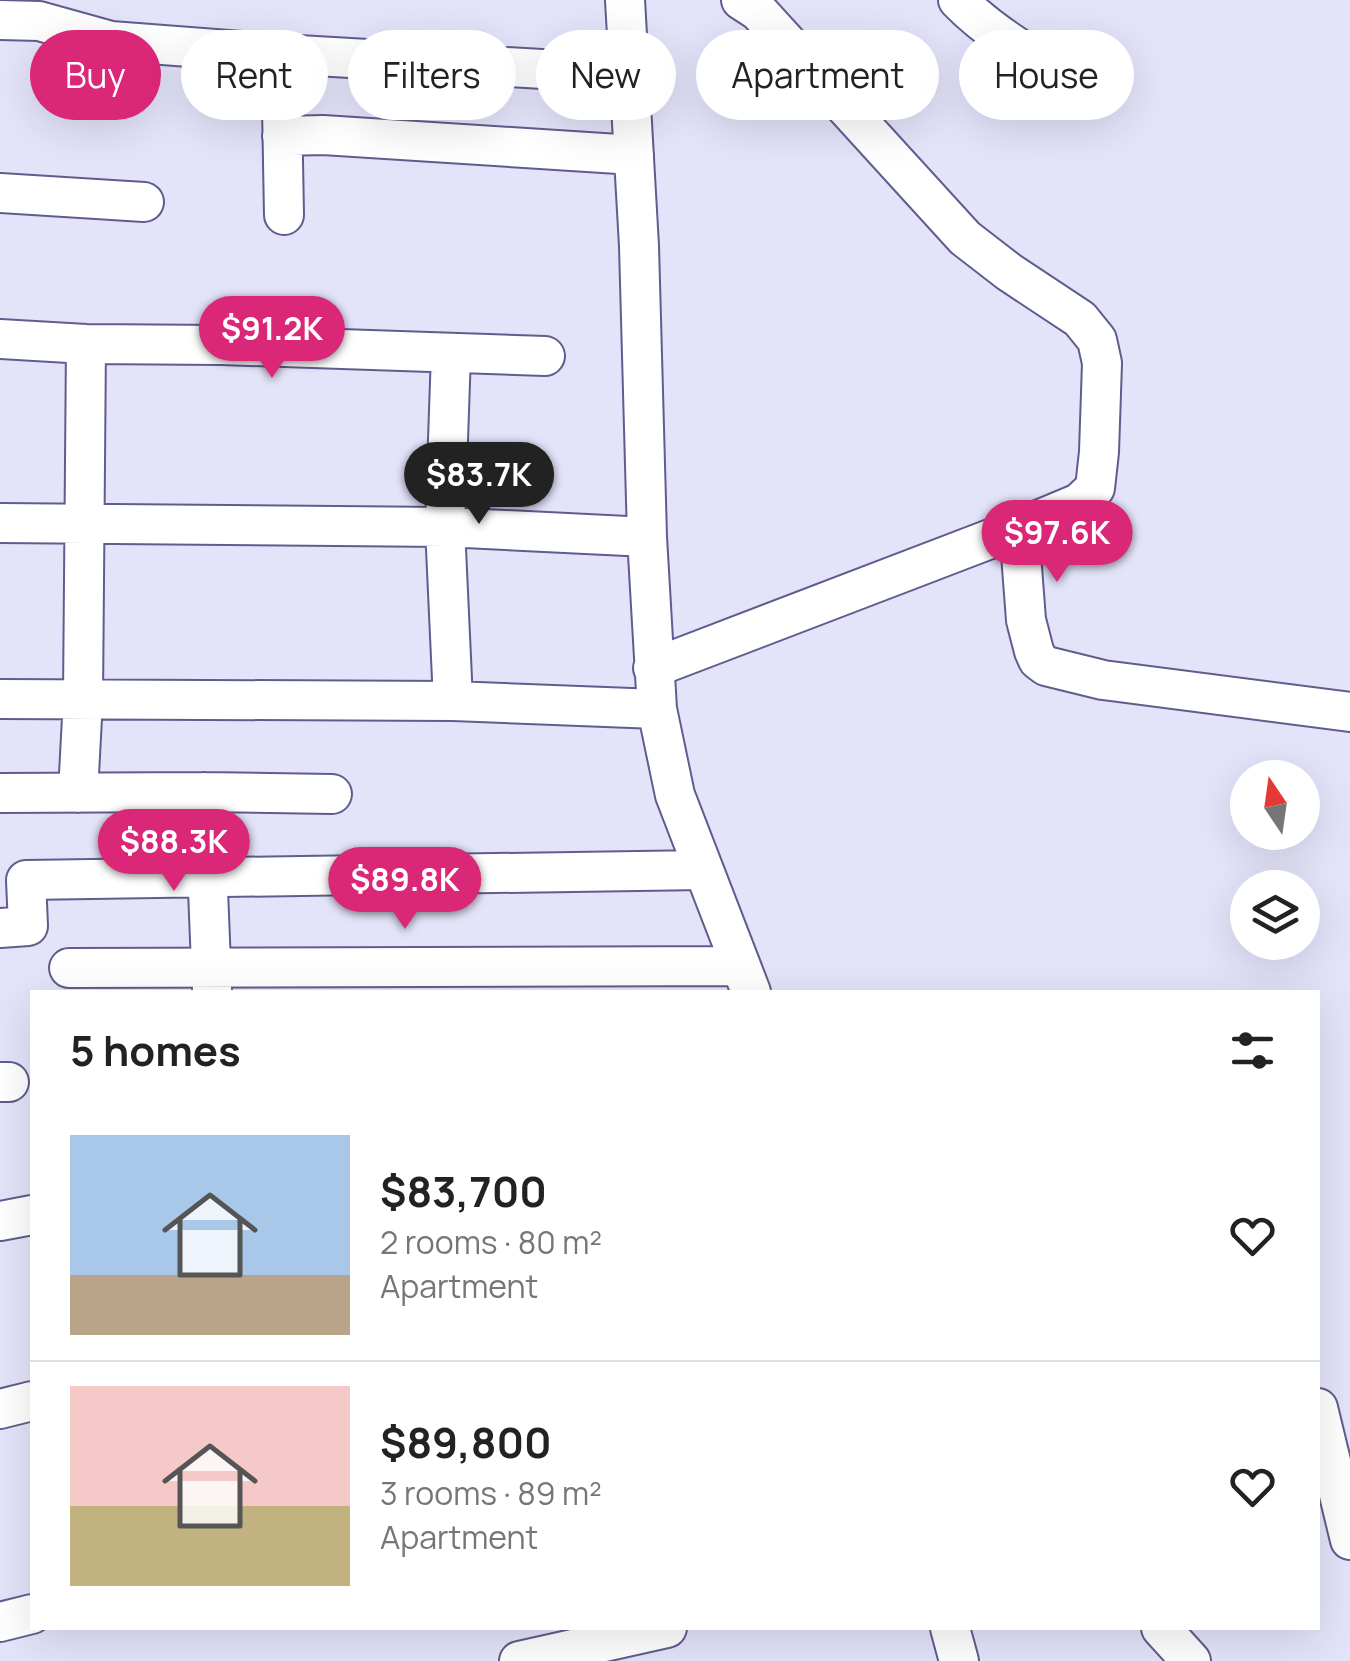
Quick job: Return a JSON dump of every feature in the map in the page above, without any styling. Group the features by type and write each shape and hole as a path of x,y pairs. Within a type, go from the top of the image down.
{"street":[{"path":"626,0 627,30"},
{"path":"653,668 1019,528 1079,503 1095,488 1102,363 1097,340 1080,319 965,238 758,11 741,0"},
{"path":"958,0 996,30"},
{"path":"0,20 39,21 111,42 181,47"},
{"path":"328,57 536,69"},
{"path":"282,120 284,215"},
{"path":"68,968 211,979 746,979 675,795 657,709 632,120"},
{"path":"282,136 323,135 634,155"},
{"path":"0,193 144,202"},
{"path":"0,339 545,356"},
{"path":"78,793 83,699 86,344"},
{"path":"451,353 445,527 452,701"},
{"path":"0,523 445,527 647,537"},
{"path":"1019,528 1026,620 1034,651 1046,666 1102,680 1350,712"},
{"path":"0,699 452,701 657,709"},
{"path":"204,792 211,979"},
{"path":"0,794 332,794"},
{"path":"0,928 28,926 26,880 704,870"},
{"path":"0,1221 30,1215"},
{"path":"0,1409 30,1402"},
{"path":"1320,1425 1328,1495 1350,1540"},
{"path":"0,1622 30,1614"},
{"path":"518,1661 570,1638 648,1630"},
{"path":"951,1630 959,1661"},
{"path":"1163,1630 1192,1661"}]}
